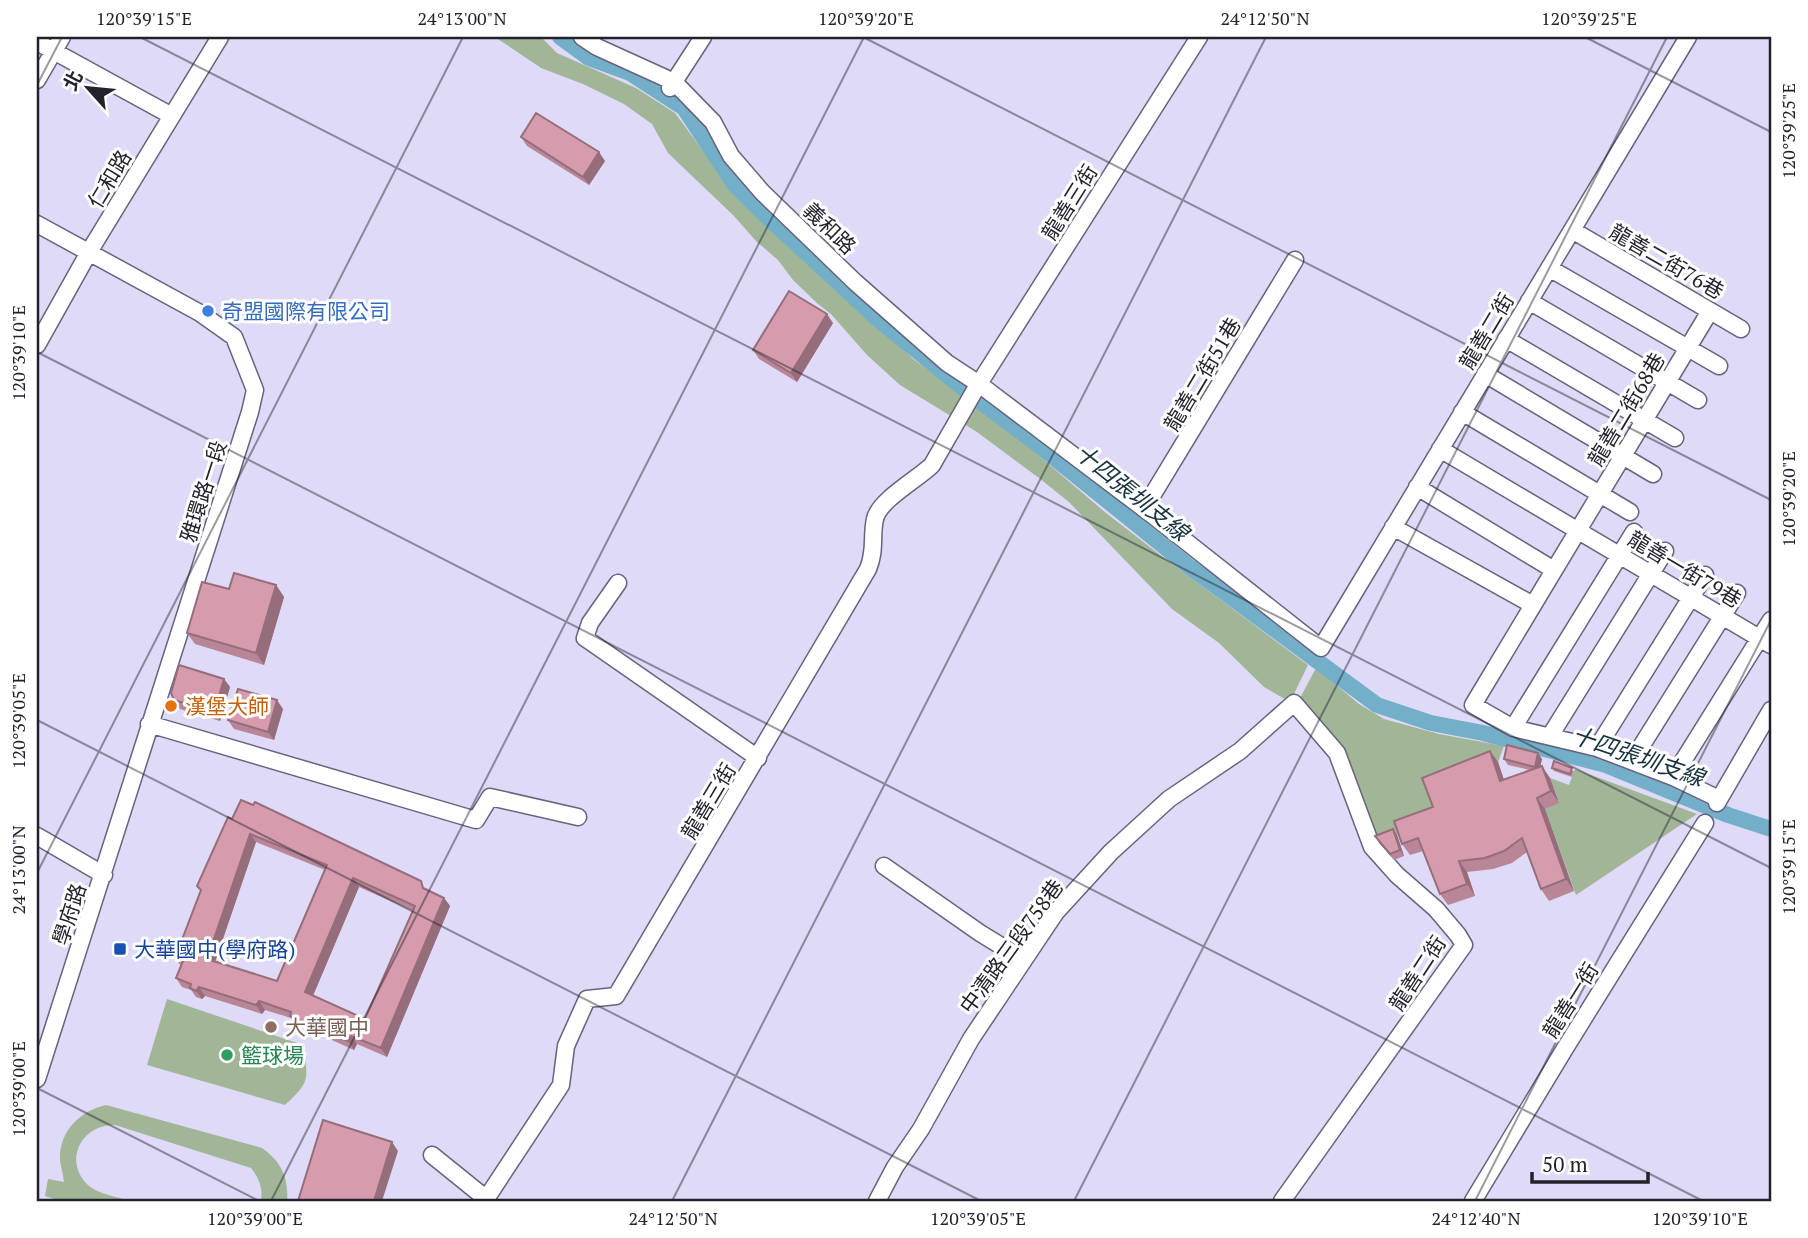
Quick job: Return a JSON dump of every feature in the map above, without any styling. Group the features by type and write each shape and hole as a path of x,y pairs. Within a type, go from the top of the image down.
{"street":[{"name":"仁和路","path":"37,345 89,252 220,37"},
{"name":"義和路","path":"582,37 672,85 713,122 731,156 762,192 866,291 977,387"},
{"path":"672,85 703,37"},
{"name":"龍善三街","path":"487,1200 561,1085 566,1046 587,999 616,996 869,569 873,559 874,519 878,510 932,465 977,387 1199,37"},
{"name":"龍善二街","path":"1144,509 1321,648 1688,37"},
{"path":"37,42 58,44 172,116"},
{"path":"37,80 58,44"},
{"name":"雅環路一段","path":"37,224 200,313 234,337 255,390 104,875"},
{"name":"龍善二街76巷","path":"1572,230 1741,329"},
{"name":"龍善二街51巷","path":"1144,509 1295,260"},
{"path":"1549,268 1719,366"},
{"path":"1529,301 1698,400"},
{"name":"龍善二街68巷","path":"1710,311 1473,705 1513,728 1597,748 1673,777 1718,801 1771,710"},
{"path":"1506,339 1675,438"},
{"path":"1486,373 1653,474"},
{"path":"977,387 1144,509"},
{"path":"1462,412 1630,512"},
{"path":"1440,449 1578,530"},
{"path":"1417,487 1554,570"},
{"path":"1393,527 1533,605"},
{"name":"龍善一街79巷","path":"1578,530 1765,641"},
{"path":"1513,728 1634,533"},
{"path":"1550,736 1665,551"},
{"path":"1597,748 1706,575"},
{"path":"618,583 590,623 585,638 758,758"},
{"path":"1632,761 1737,593"},
{"path":"1673,777 1765,641 1771,620"},
{"name":"龍善二街","path":"1282,1201 1464,945 1436,909 1372,848 1337,753 1294,703"},
{"name":"中清路三段758巷","path":"877,1201 971,1039 1056,912 1111,852 1169,799 1240,751 1294,703"},
{"path":"149,724 475,820 490,797 578,817"},
{"name":"龍善一街","path":"1473,1201 1705,823"},
{"name":"學府路","path":"37,836 104,875 37,1079"},
{"path":"884,866 980,933 1024,960"},
{"path":"432,1156 487,1200"}],"green space":[{"path":"495,37 541,37 557,53 636,88 675,113 722,179 743,203 913,359 997,420 1106,513 1308,665 1290,702 1264,687 1219,643 1172,609 1069,502 977,432 900,385 867,355 831,314 793,280 778,260 756,241 734,216 668,153 652,124 624,104 541,68"},
{"path":"1316,668 1359,704 1384,719 1439,734 1504,746 1498,762 1431,789 1441,819 1379,841 1375,845 1341,751 1298,702"},
{"path":"1575,769 1697,814 1576,895 1545,809 1559,802 1550,778 1569,785"},
{"name":"籃球場","path":"167,999 303,1045 306,1079 303,1084 285,1105 147,1065"},
{"path":"106,1105 262,1148 279,1164 287,1185 287,1201 261,1201 260,1183 251,1168 115,1125 103,1126 85,1138 76,1156 77,1166 81,1176 93,1189 130,1201 60,1201 45,1196 48,1179 64,1182 60,1160 67,1131 80,1117"}],"building":[{"path":"536,113 599,152 583,177 521,137"},
{"path":"789,291 827,314 791,373 753,350"},
{"path":"234,573 276,585 256,653 187,633 202,582 229,589"},
{"path":"179,665 224,679 214,712 174,700 171,693"},
{"path":"238,689 277,700 268,732 228,720"},
{"path":"1507,745 1538,753 1535,767 1504,759"},
{"path":"1490,751 1500,781 1542,766 1551,791 1537,798 1566,879 1541,889 1522,838 1504,851 1485,858 1459,861 1467,884 1440,894 1418,838 1402,844 1394,821 1433,807 1422,778"},
{"path":"1554,761 1572,768 1570,774 1552,768"},
{"path":"241,800 253,805 255,802 421,881 423,888 444,898 381,1048 351,1036 348,1041 290,1016 291,1012 259,1001 256,1005 199,987 196,991 190,988 191,984 176,978 183,961 175,958 201,890 197,886 228,817 232,819","holes":["250,834 327,865 277,981 207,959","353,878 415,906 365,1019 305,992"]},
{"path":"1393,829 1400,850 1390,854 1375,836"},
{"path":"323,1120 392,1142 374,1201 298,1201"}],"waterway":[{"name":"十四張圳支線","path":"560,37 589,58 630,73 684,108 735,185 880,321 1187,565 1377,705 1431,723 1483,733 1606,765 1728,815 1771,829"}],"place":[{"name":"奇盟國際有限公司","path":"208,311"},
{"name":"漢堡大師","path":"171,706"},
{"name":"大華國中(學府路)","path":"120,949"},
{"name":"大華國中","path":"271,1027"},
{"name":"籃球場","path":"227,1055"}]}
